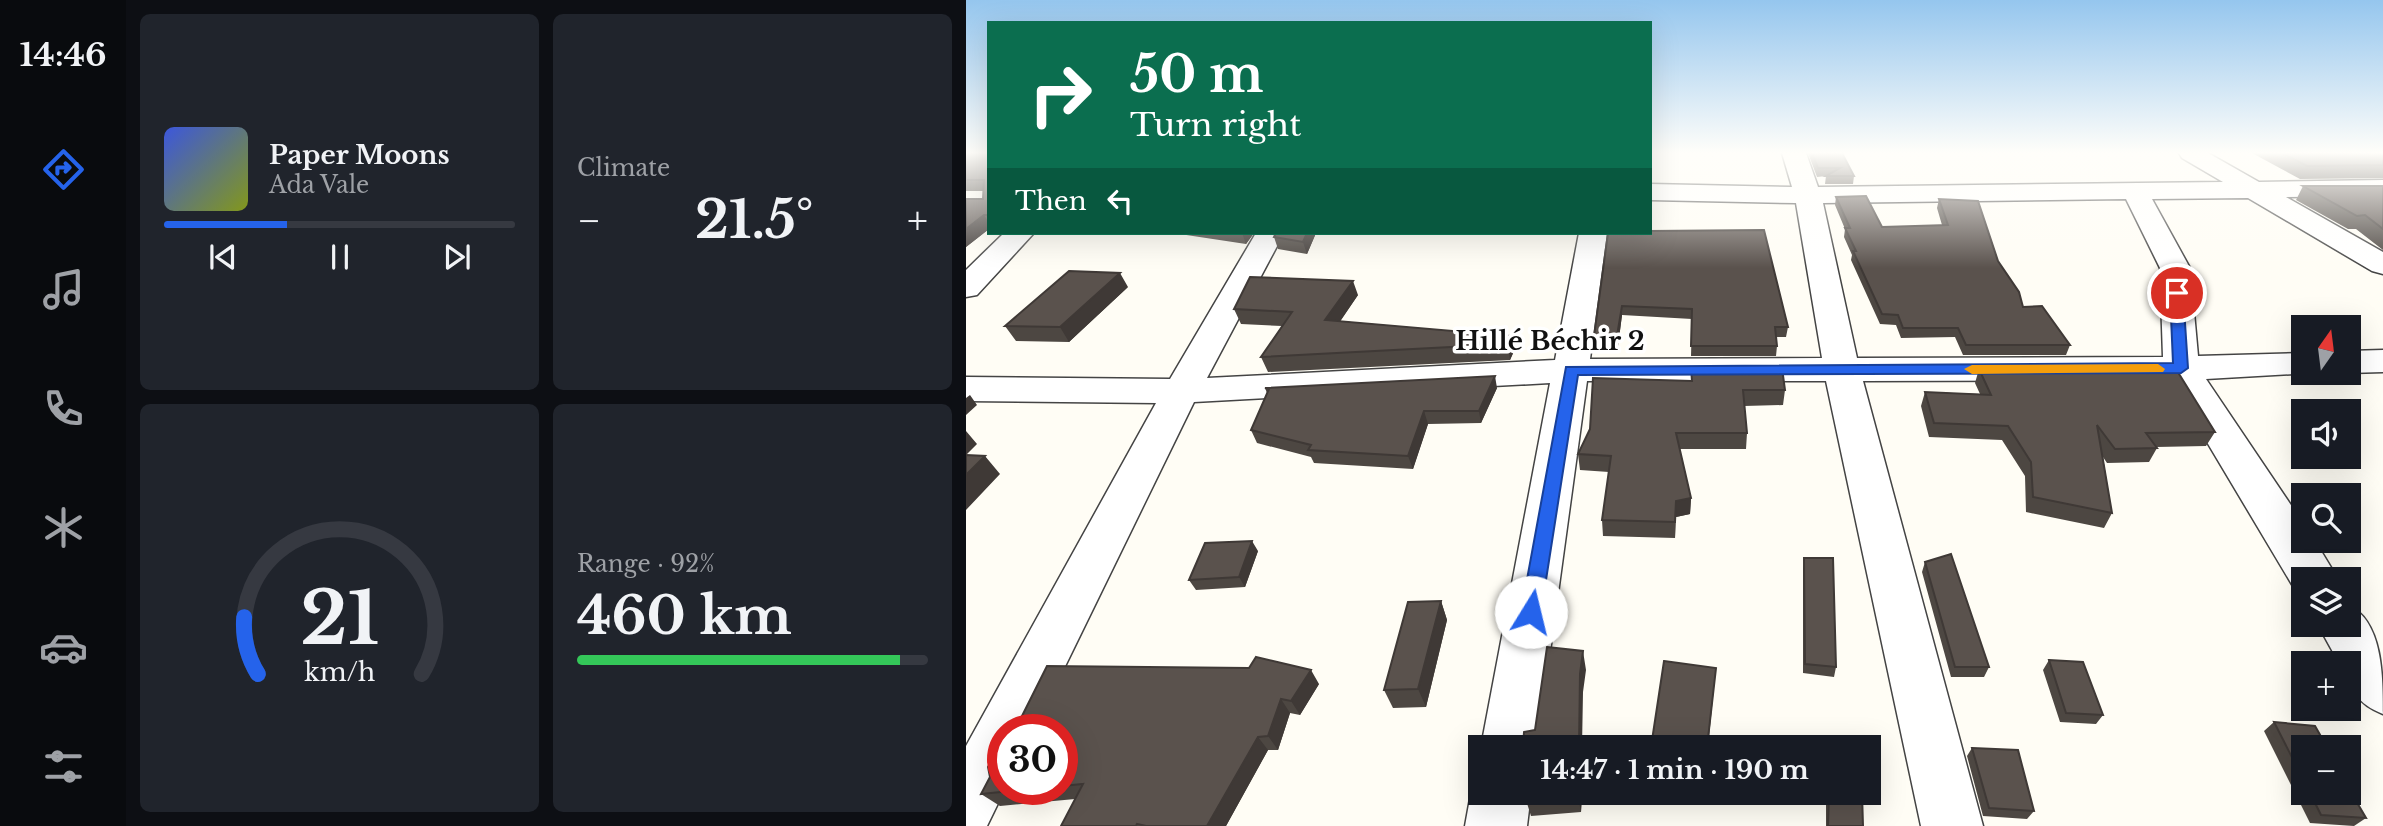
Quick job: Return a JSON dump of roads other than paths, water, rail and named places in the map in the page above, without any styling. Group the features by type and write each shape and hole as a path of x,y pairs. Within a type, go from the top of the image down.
{"street":[{"path":"1652,192 1808,195 2090,192"},
{"path":"1807,192 1842,370 1952,826"},
{"path":"2135,192 2175,268 2181,368 2306,567"},
{"path":"2261,192 2383,265"},
{"path":"966,288 1018,235"},
{"path":"1013,714 1181,391 1269,235"},
{"path":"1510,735 1593,235"},
{"path":"2361,362 2383,361"},
{"path":"966,389 1181,391 1571,370 2181,368 2291,364"},
{"path":"2350,637 2383,689"},
{"path":"966,805 987,765"},
{"path":"1496,826 1499,805"}],"district":[{"name":"Hillé Béchir 2","path":"1550,341"}]}
